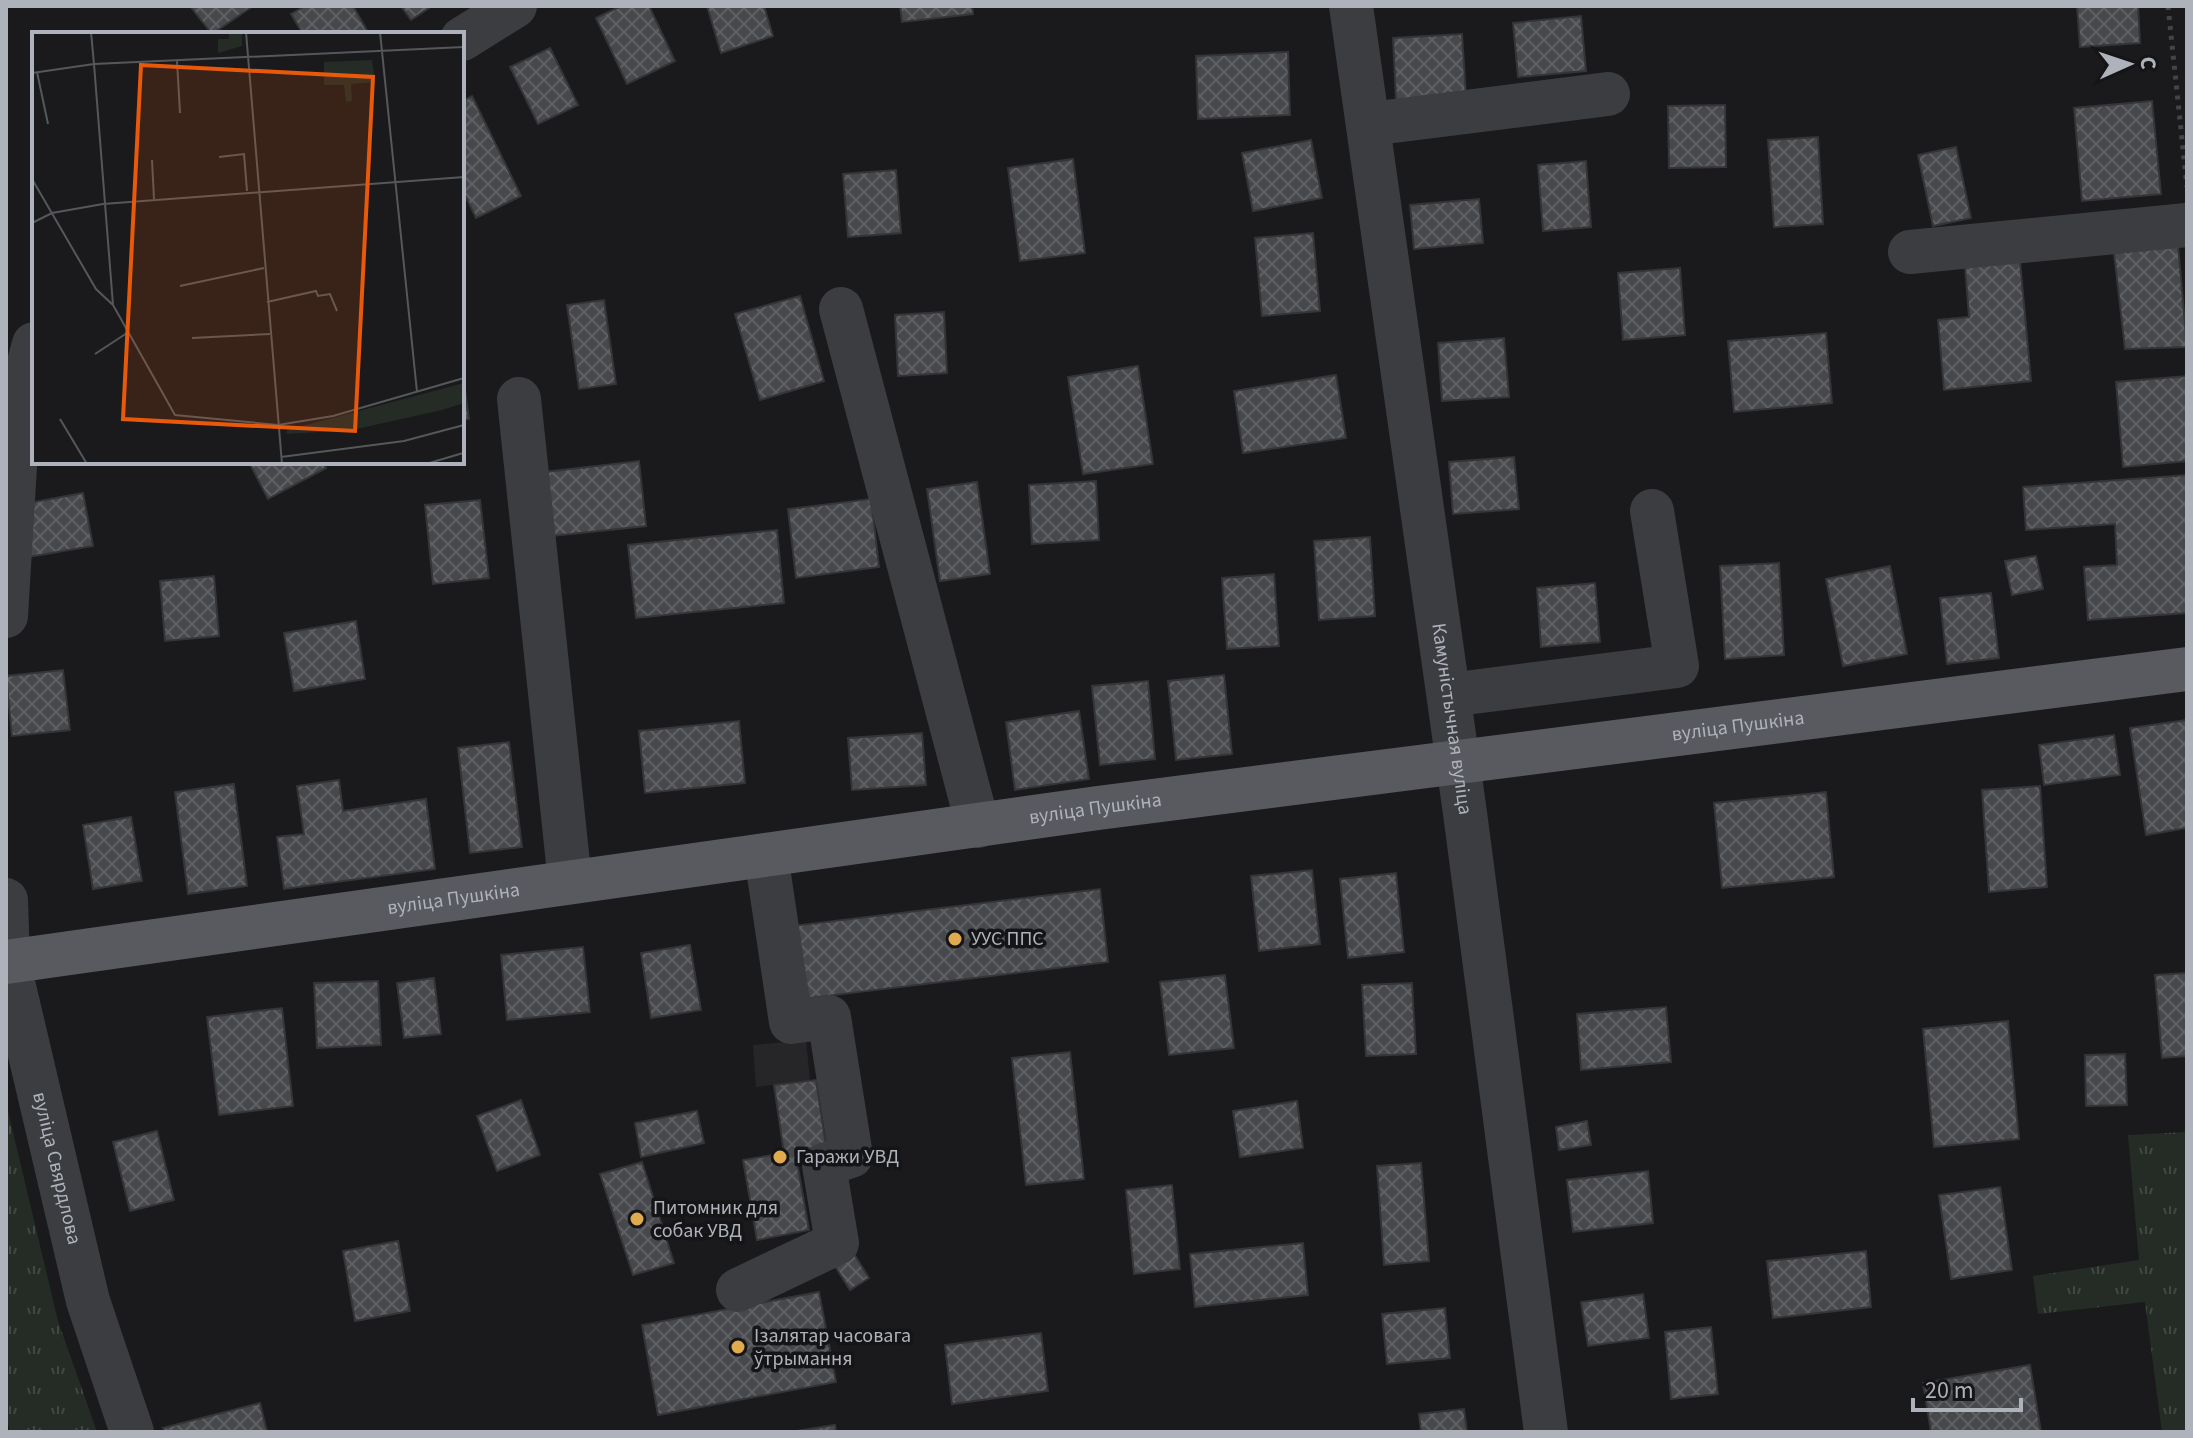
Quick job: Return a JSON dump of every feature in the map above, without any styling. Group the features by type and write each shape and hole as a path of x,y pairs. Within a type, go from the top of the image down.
{"main road":[{"name":"вуліца Пушкіна","path":"7,961 978,826 2187,669"}],"street":[{"path":"464,38 515,6"},
{"name":"Камуністычная вуліца","path":"1351,6 1459,765 1546,1432"},
{"path":"1370,124 1608,94"},
{"path":"1910,252 2187,225"},
{"path":"841,309 978,826"},
{"path":"6,616 15,446 30,353"},
{"path":"519,399 570,882"},
{"path":"1449,695 1677,666 1652,511"},
{"path":"738,1290 837,1243 824,1165 851,1156 829,1017 791,1022 766,855"},
{"name":"вуліца Свярдлова","path":"6,900 7,961 88,1301 132,1432"}],"path":[{"path":"2168,6 2187,192"}],"shaded area":[{"path":"806,1040 810,1080 756,1087 753,1045"}],"green space":[{"path":"6,1103 58,1321 97,1432 10,1432"},
{"path":"2187,1132 2187,1432 2162,1432 2145,1302 2038,1314 2033,1276 2139,1260 2128,1135"}],"building":[{"path":"190,6 253,6 215,32 210,32"},
{"path":"305,6 353,6 368,32 302,32 291,14"},
{"path":"401,6 427,6 429,8 411,20"},
{"path":"621,6 649,6 675,61 627,84 596,18"},
{"path":"707,6 764,6 773,36 721,53"},
{"path":"900,6 972,6 973,14 902,22"},
{"path":"2077,6 2138,6 2140,43 2080,47"},
{"path":"1581,16 1586,71 1518,77 1513,23"},
{"path":"1462,34 1466,96 1396,100 1393,38"},
{"path":"550,48 578,105 538,124 510,67"},
{"path":"1288,52 1290,115 1198,119 1196,56"},
{"path":"472,96 521,196 476,218 464,193 464,100"},
{"path":"2152,101 2161,194 2082,201 2074,108"},
{"path":"1725,105 1726,167 1669,168 1668,106"},
{"path":"1818,137 1823,224 1774,227 1768,140"},
{"path":"1311,140 1322,198 1253,211 1242,153"},
{"path":"1956,147 1971,218 1933,226 1918,155"},
{"path":"1073,159 1085,253 1020,261 1008,168"},
{"path":"1586,161 1591,227 1543,231 1538,165"},
{"path":"896,170 901,233 848,237 843,174"},
{"path":"1479,199 1483,243 1414,249 1410,205"},
{"path":"1313,233 1320,311 1262,316 1255,238"},
{"path":"2178,245 2187,347 2125,349 2114,253"},
{"path":"2020,261 2031,381 1944,390 1938,320 1969,317 1965,266"},
{"path":"1680,268 1685,335 1623,340 1618,273"},
{"path":"800,296 824,381 760,400 735,314"},
{"path":"604,300 616,384 579,389 567,305"},
{"path":"944,312 947,373 898,376 895,315"},
{"path":"1826,333 1832,403 1734,412 1728,341"},
{"path":"1504,338 1509,397 1442,401 1438,343"},
{"path":"1138,366 1153,464 1083,474 1068,377"},
{"path":"1336,375 1346,438 1243,453 1234,391"},
{"path":"2187,376 2187,461 2123,467 2116,382"},
{"path":"464,383 469,419 464,420"},
{"path":"1514,457 1519,509 1453,514 1449,462"},
{"path":"639,461 646,526 552,536 545,472"},
{"path":"250,464 324,464 326,468 268,499"},
{"path":"2187,475 2187,613 2088,620 2084,567 2117,565 2115,524 2026,530 2023,487"},
{"path":"1096,481 1099,540 1032,544 1029,485"},
{"path":"977,482 990,574 940,581 927,489"},
{"path":"83,493 93,546 28,557 18,505"},
{"path":"871,499 879,567 796,578 788,509"},
{"path":"480,500 489,578 433,584 425,505"},
{"path":"777,530 784,603 636,618 628,545"},
{"path":"1370,537 1375,616 1319,620 1314,541"},
{"path":"2036,556 2043,589 2012,595 2005,561"},
{"path":"1779,563 1784,655 1725,659 1720,566"},
{"path":"1890,566 1907,654 1843,666 1826,579"},
{"path":"1274,574 1279,646 1227,649 1222,578"},
{"path":"214,576 219,636 165,641 160,581"},
{"path":"1595,583 1600,642 1541,647 1537,588"},
{"path":"1991,593 1999,658 1947,664 1940,598"},
{"path":"356,621 365,679 294,691 284,633"},
{"path":"63,670 70,730 12,736 6,676"},
{"path":"1224,675 1232,754 1176,760 1168,681"},
{"path":"1148,681 1155,759 1100,765 1092,686"},
{"path":"1079,711 1089,779 1015,790 1006,722"},
{"path":"2187,720 2187,828 2146,835 2130,728"},
{"path":"739,721 745,783 645,793 639,731"},
{"path":"922,733 926,785 852,790 848,738"},
{"path":"2114,735 2120,775 2044,785 2039,745"},
{"path":"509,742 522,847 470,853 458,748"},
{"path":"339,780 343,811 426,799 435,869 284,889 277,837 304,834 297,786"},
{"path":"234,784 247,886 188,894 175,792"},
{"path":"2040,786 2047,887 1989,892 1982,790"},
{"path":"1826,792 1834,877 1722,888 1714,803"},
{"path":"131,817 142,881 93,889 83,825"},
{"path":"1312,870 1320,944 1259,951 1251,876"},
{"path":"1396,873 1404,952 1348,958 1340,879"},
{"path":"1100,889 1108,962 793,1000 784,927"},
{"path":"690,945 701,1010 651,1018 641,953"},
{"path":"583,947 590,1012 507,1020 501,955"},
{"path":"2187,973 2187,1056 2162,1058 2155,975"},
{"path":"1225,975 1234,1048 1169,1055 1160,982"},
{"path":"434,978 441,1034 404,1038 397,983"},
{"path":"378,981 381,1045 317,1048 314,983"},
{"path":"1412,983 1416,1054 1366,1056 1362,985"},
{"path":"1666,1007 1671,1062 1581,1070 1577,1014"},
{"path":"282,1008 293,1106 219,1115 207,1017"},
{"path":"2008,1021 2019,1139 1934,1147 1923,1029"},
{"path":"1070,1052 1084,1179 1026,1185 1012,1058"},
{"path":"2125,1054 2127,1105 2086,1106 2085,1055"},
{"name":"Гаражи УВД","path":"816,1080 826,1146 795,1151 809,1230 757,1240 743,1160 784,1153 774,1085"},
{"path":"521,1100 540,1155 497,1171 477,1116"},
{"path":"1297,1101 1303,1148 1240,1157 1233,1111"},
{"path":"697,1111 704,1143 641,1157 635,1123"},
{"path":"1587,1121 1591,1145 1559,1150 1556,1127"},
{"path":"157,1131 174,1200 130,1211 113,1142"},
{"name":"Питомник для собак УВД","path":"642,1162 674,1263 633,1275 600,1174"},
{"path":"1421,1163 1429,1261 1384,1265 1377,1166"},
{"path":"1648,1171 1653,1223 1573,1232 1567,1180"},
{"path":"1172,1185 1180,1269 1134,1274 1126,1190"},
{"path":"2000,1187 2012,1270 1951,1279 1939,1195"},
{"path":"398,1241 410,1311 355,1321 343,1251"},
{"path":"1303,1243 1308,1295 1195,1307 1190,1254"},
{"path":"849,1246 869,1278 850,1290 830,1258"},
{"path":"1866,1251 1871,1307 1773,1318 1767,1261"},
{"path":"819,1292 836,1382 658,1415 642,1325"},
{"path":"1643,1294 1649,1338 1588,1346 1581,1302"},
{"path":"1445,1308 1450,1358 1387,1364 1382,1314"},
{"path":"1711,1327 1718,1394 1671,1399 1665,1332"},
{"path":"1041,1333 1048,1391 952,1404 945,1345"},
{"path":"2030,1365 2041,1432 1931,1432 1923,1383"},
{"path":"260,1403 267,1432 165,1432 163,1428"},
{"path":"1464,1409 1467,1432 1421,1432 1419,1414"},
{"path":"835,1425 836,1432 790,1432"}],"place":[{"name":"УУС ППС","path":"955,939"},
{"name":"Гаражи УВД","path":"780,1157"},
{"name":"Питомник для собак УВД","path":"637,1219"},
{"name":"Ізалятар часовага ўтрымання","path":"738,1347"}]}
